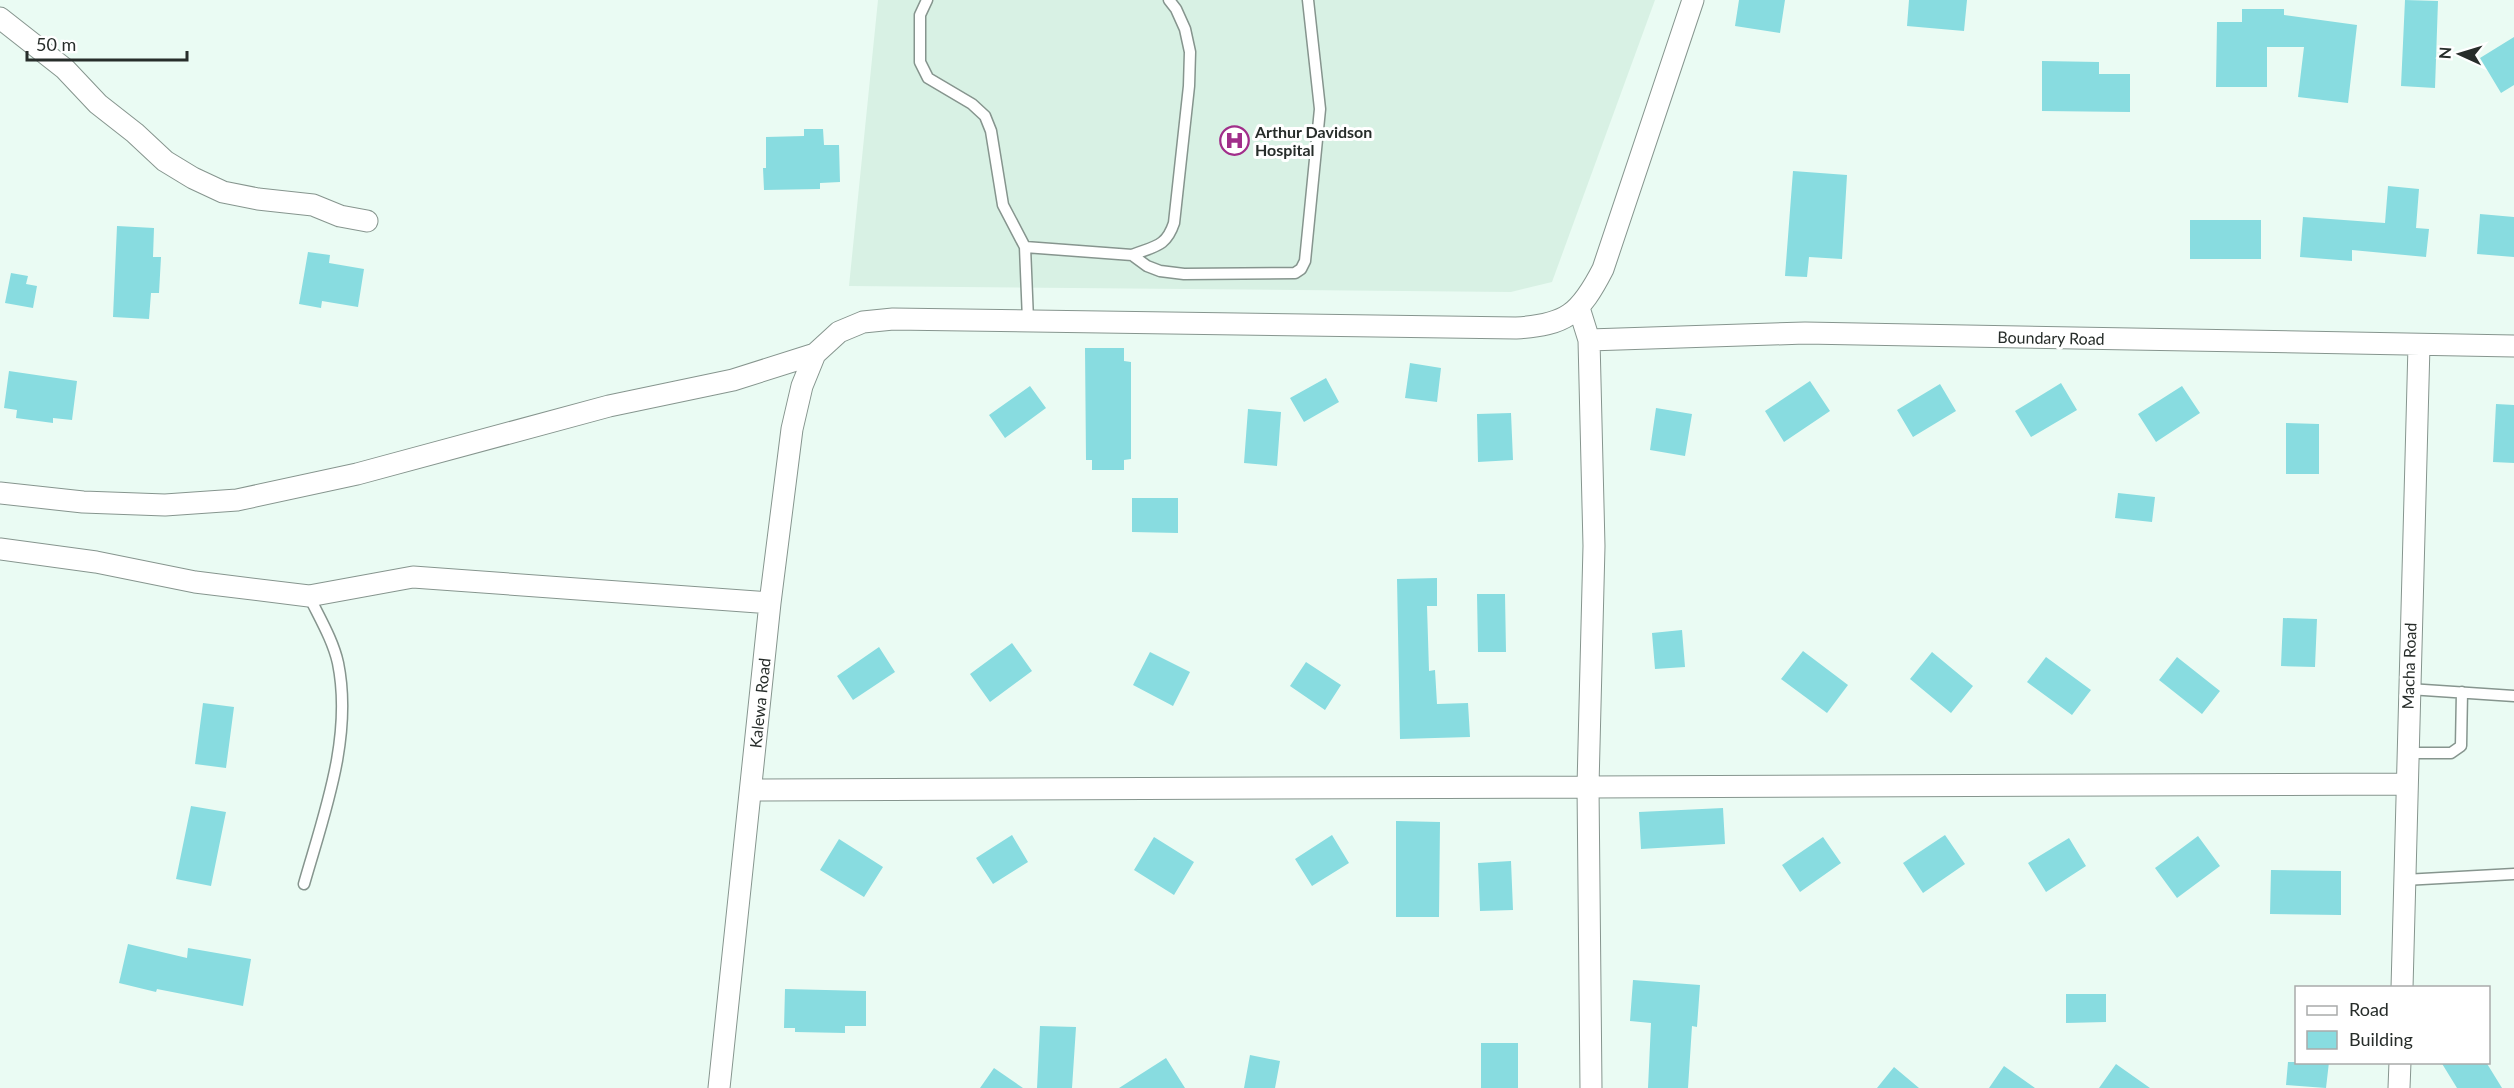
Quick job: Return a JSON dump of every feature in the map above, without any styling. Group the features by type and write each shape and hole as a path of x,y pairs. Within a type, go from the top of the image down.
{"street":[{"path":"1028,320 1516,328 1559,322 1579,308 1603,269 1693,0"},
{"path":"0,18 65,69 98,104 135,133 165,161 193,178 223,192 258,200 313,205 340,216 367,221"},
{"path":"1579,308 1589,340 1594,546 1588,786 1591,1088"},
{"name":"Kalewa Road","path":"719,1088 770,603 792,429 802,386 815,354 839,332 863,322 893,319 1028,320"},
{"name":"Boundary Road","path":"1589,340 1805,333 2514,346"},
{"name":"Macha Road","path":"2402,986 2406,753 2419,345"},
{"path":"0,493 83,502 165,505 237,500 368,471 609,406 733,380 815,354"},
{"path":"0,549 96,562 195,582 309,596 413,577 770,603"},
{"path":"752,790 2406,784"},
{"path":"2399,1088 2400,1064"}],"lane":[{"path":"927,0 920,15 920,62 923,72 928,78 972,104 985,116 991,131 1003,204 1025,248 1028,320"},
{"path":"1025,248 1132,255 1159,244 1169,237 1174,223 1189,86 1190,52 1185,29 1169,0"},
{"path":"1132,255 1147,266 1160,271 1184,274 1295,273 1301,269 1305,261 1320,109 1308,0"},
{"path":"304,884 332,783 344,707 338,661 309,596"},
{"path":"2409,689 2514,696"},
{"path":"2406,753 2451,753 2458,750 2461,746 2462,692"},
{"path":"2404,880 2514,874"}],"shaded area":[{"name":"Arthur Davidson Hospital","path":"878,0 1655,0 1552,282 1511,292 849,286"}],"building":[{"path":"1739,0 1785,0 1780,33 1735,26"},
{"path":"1909,0 1967,0 1964,31 1907,26"},
{"path":"2405,0 2438,1 2435,88 2401,86"},
{"path":"2242,9 2284,9 2284,15 2357,25 2348,103 2298,97 2304,47 2267,47 2267,87 2216,87 2217,22 2242,22"},
{"path":"2514,37 2514,85 2501,93 2480,58"},
{"path":"2042,61 2099,62 2099,74 2130,74 2130,112 2042,111"},
{"path":"804,129 823,129 824,145 839,145 840,182 820,183 820,189 764,190 763,168 766,168 766,137 804,136"},
{"path":"1793,171 1847,175 1842,259 1809,257 1807,277 1785,276"},
{"path":"2388,186 2419,189 2416,228 2429,229 2426,257 2352,250 2352,261 2300,257 2303,217 2385,223"},
{"path":"2480,214 2514,217 2514,257 2477,254"},
{"path":"2190,220 2261,220 2261,259 2190,259"},
{"path":"117,226 154,228 153,257 161,257 159,293 151,293 149,319 113,317"},
{"path":"308,252 330,255 329,263 364,269 358,307 322,301 321,308 299,304"},
{"path":"11,273 28,276 26,284 37,286 33,308 5,303"},
{"path":"1085,348 1124,348 1124,361 1131,362 1131,459 1124,460 1124,470 1092,470 1092,460 1086,460"},
{"path":"1410,363 1441,368 1437,402 1405,398"},
{"path":"9,371 77,381 72,420 53,418 53,423 16,418 17,410 4,408"},
{"path":"1326,378 1339,402 1304,422 1290,398"},
{"path":"1810,381 1830,411 1784,442 1765,411"},
{"path":"2061,383 2077,410 2031,437 2015,411"},
{"path":"1940,384 1956,411 1913,437 1897,410"},
{"path":"1030,386 1046,408 1005,438 989,415"},
{"path":"2182,386 2200,413 2156,442 2138,414"},
{"path":"2496,404 2514,405 2514,463 2493,462"},
{"path":"1656,408 1692,414 1685,456 1650,450"},
{"path":"1248,409 1281,412 1277,466 1244,463"},
{"path":"1511,413 1513,460 1478,462 1477,414"},
{"path":"2286,423 2319,424 2319,474 2286,474"},
{"path":"2118,493 2155,497 2152,522 2115,518"},
{"path":"1132,498 1178,498 1178,533 1132,532"},
{"path":"1437,578 1437,606 1427,606 1429,671 1435,670 1437,704 1468,703 1470,737 1400,739 1397,579"},
{"path":"1477,594 1505,594 1506,652 1478,652"},
{"path":"2283,618 2317,619 2315,667 2281,666"},
{"path":"1682,630 1685,667 1655,669 1652,633"},
{"path":"1012,643 1032,671 990,702 970,674"},
{"path":"879,647 895,672 853,700 837,676"},
{"path":"1803,651 1848,685 1827,713 1781,679"},
{"path":"1150,652 1190,672 1173,706 1133,685"},
{"path":"1932,652 1973,686 1951,713 1910,679"},
{"path":"2046,657 2091,690 2072,715 2027,682"},
{"path":"2177,657 2220,691 2202,714 2159,680"},
{"path":"1306,662 1341,685 1325,710 1290,686"},
{"path":"203,703 234,707 226,768 195,764"},
{"path":"191,806 226,812 211,886 176,879"},
{"path":"1723,808 1725,844 1641,849 1639,812"},
{"path":"1396,821 1440,822 1439,917 1396,917"},
{"path":"1012,835 1028,862 993,884 976,858"},
{"path":"1332,835 1349,863 1312,886 1295,859"},
{"path":"1945,835 1965,864 1923,893 1903,863"},
{"path":"2198,836 2220,866 2177,898 2155,868"},
{"path":"1154,837 1194,862 1174,895 1134,870"},
{"path":"1823,837 1841,863 1800,892 1782,865"},
{"path":"2069,838 2086,866 2046,892 2028,863"},
{"path":"839,839 883,867 864,897 820,870"},
{"path":"1511,861 1513,910 1480,911 1478,863"},
{"path":"2271,870 2341,871 2341,915 2270,914"},
{"path":"128,944 187,958 188,948 251,959 243,1006 157,989 156,992 119,983"},
{"path":"1633,980 1700,985 1697,1027 1692,1026 1688,1088 1648,1088 1651,1023 1630,1021"},
{"path":"785,989 866,991 866,1026 845,1026 845,1033 795,1032 795,1028 784,1028"},
{"path":"2066,994 2106,994 2106,1022 2066,1023"},
{"path":"1040,1026 1076,1027 1072,1088 1037,1088"},
{"path":"1481,1043 1518,1043 1518,1088 1481,1088"},
{"path":"1250,1055 1280,1061 1275,1088 1244,1088"},
{"path":"1166,1058 1185,1088 1119,1088"},
{"path":"2288,1062 2329,1064 2326,1088 2286,1085"},
{"path":"2116,1064 2150,1088 2099,1088"},
{"path":"2442,1064 2487,1064 2502,1088 2457,1088"},
{"path":"2004,1066 2035,1088 1989,1088"},
{"path":"1894,1067 1919,1088 1877,1088"},
{"path":"994,1068 1023,1088 980,1088"}],"place":[{"name":"Arthur Davidson Hospital","path":"1234,141"}]}
